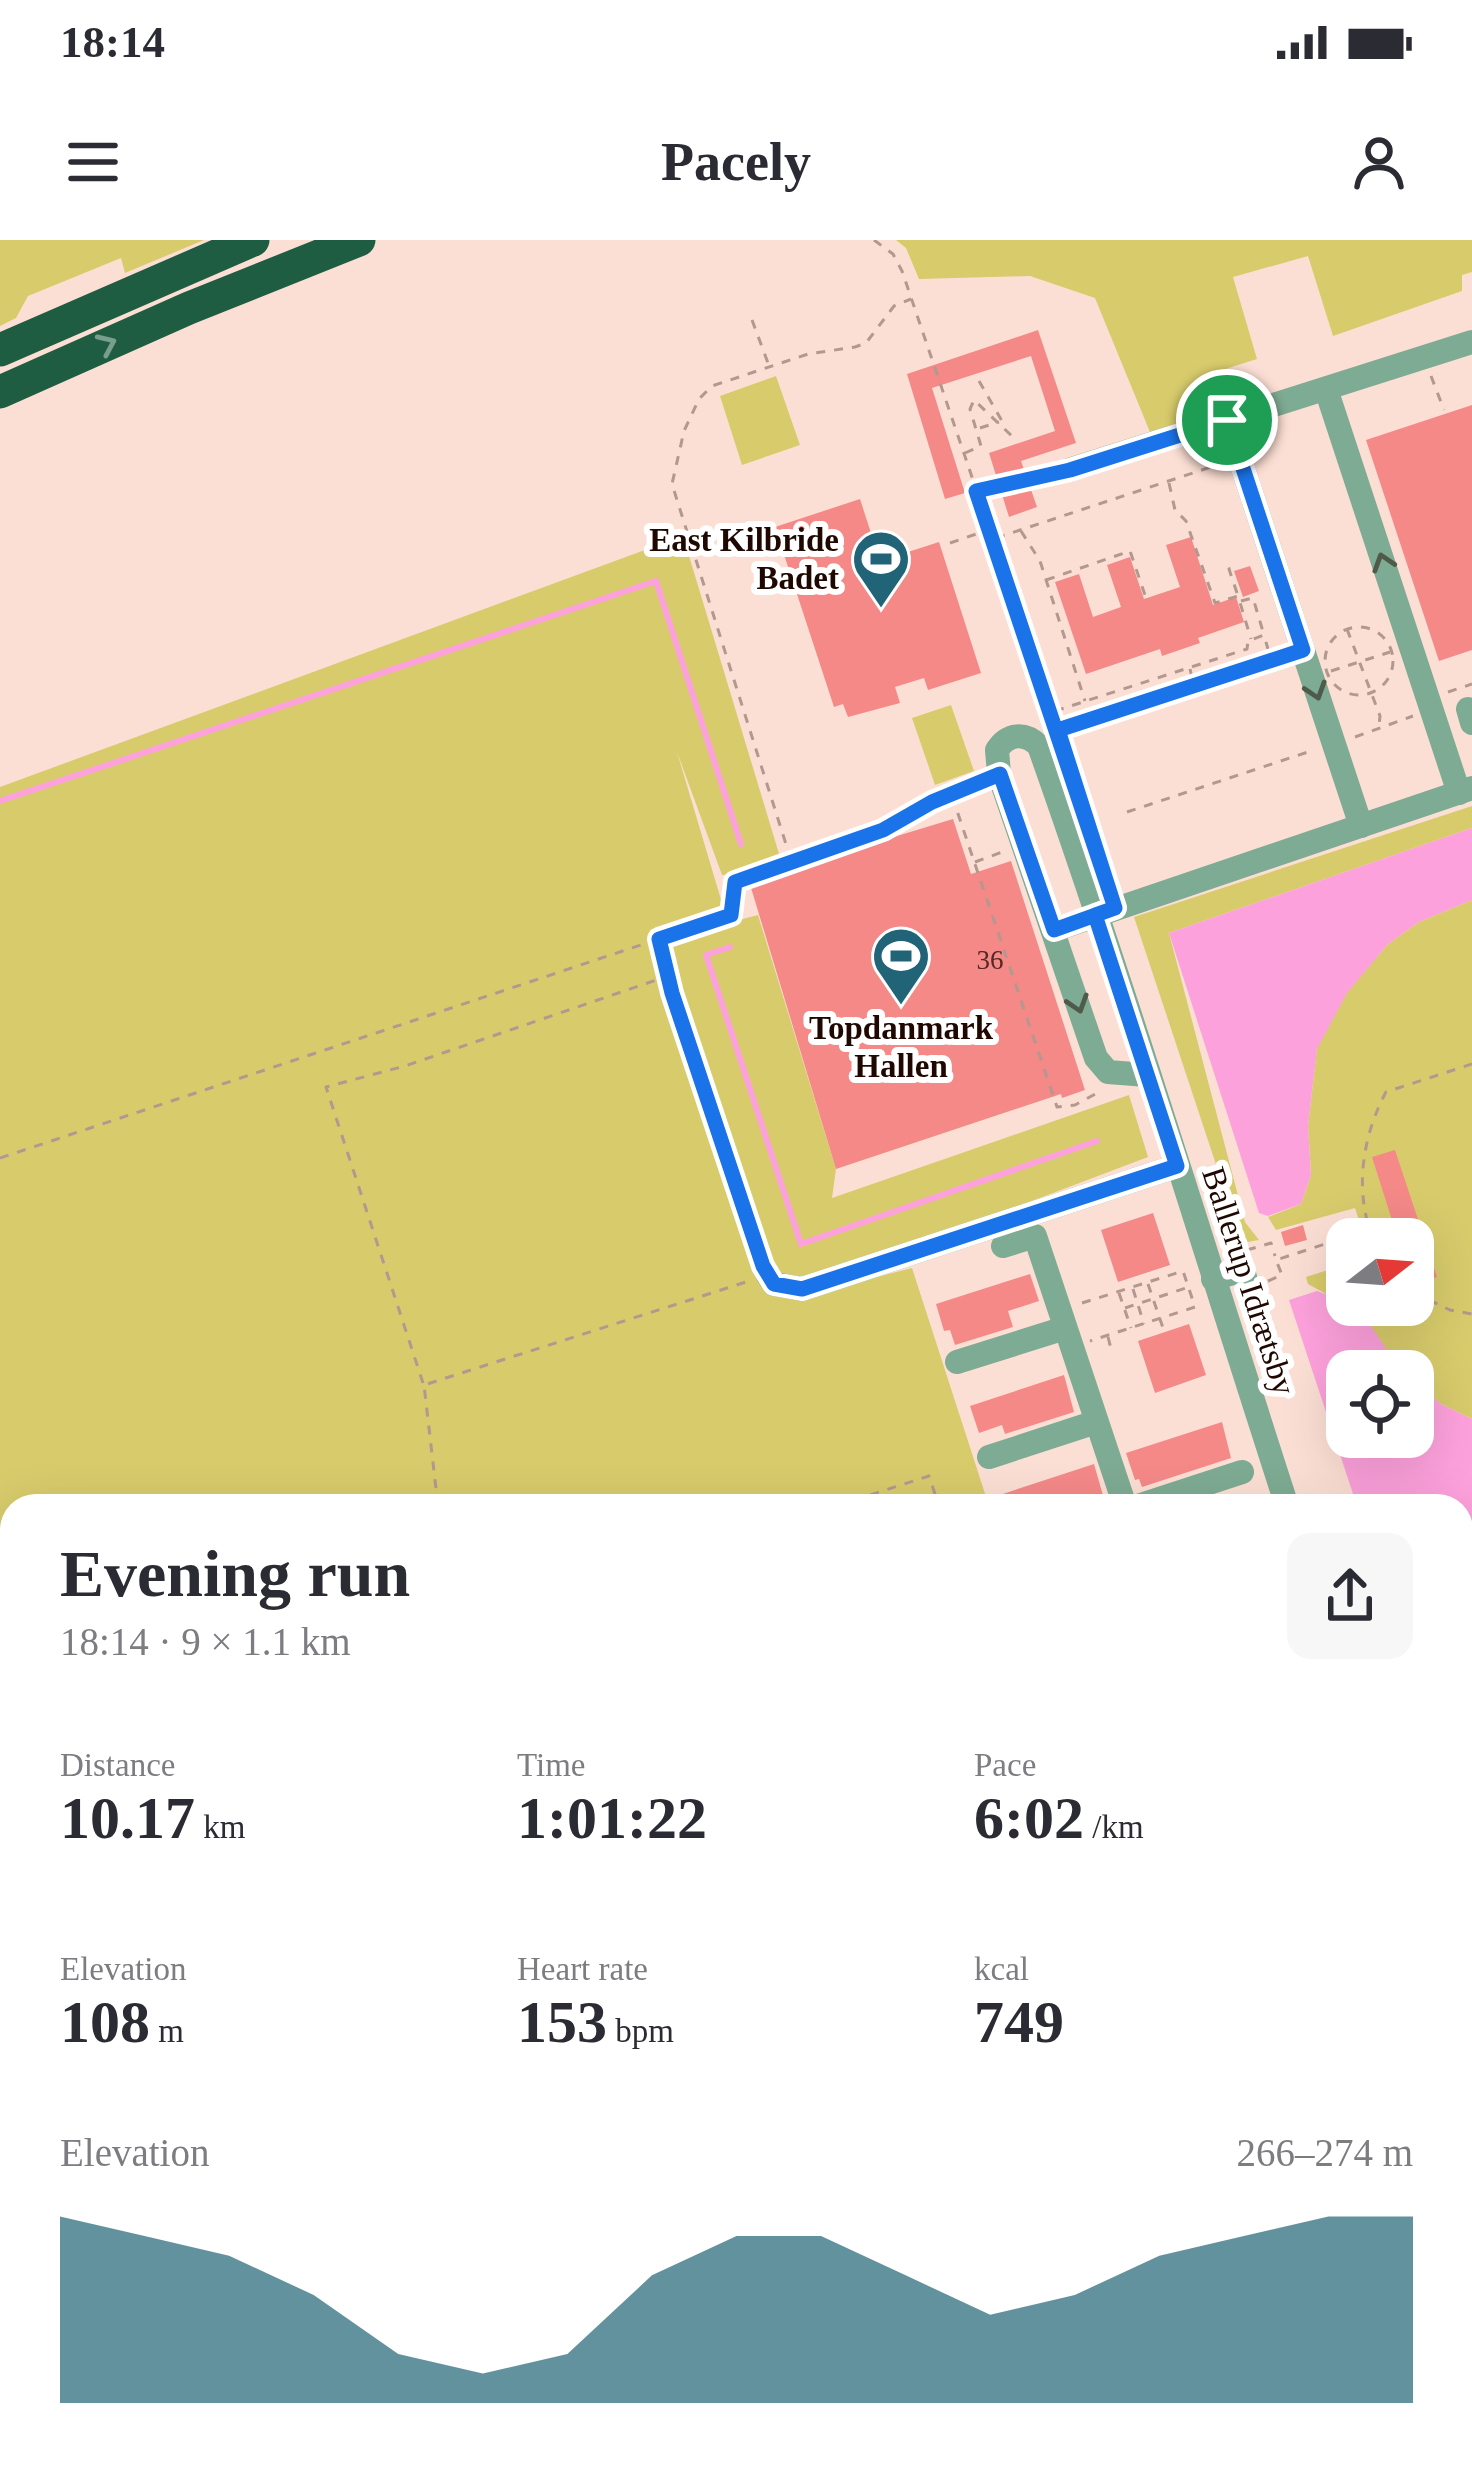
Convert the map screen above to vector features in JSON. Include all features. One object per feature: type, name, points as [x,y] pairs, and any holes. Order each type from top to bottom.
[{"type":"highway","points":[[0,350],[253,240]]},
{"type":"highway","points":[[0,392],[189,308],[359,240]]},
{"type":"street","points":[[1070,470],[1472,342]]},
{"type":"street","points":[[1054,930],[1466,790],[1325,389]]},
{"type":"street","points":[[1227,420],[1361,826]]},
{"type":"street","name":"Ballerup Idrætsby","points":[[1000,774],[997,750],[1002,742],[1024,736],[1039,746],[1283,1494]]},
{"type":"street","points":[[1000,774],[1096,1058],[1108,1072],[1148,1076]]},
{"type":"street","points":[[768,1275],[774,1284],[802,1289],[1177,1166]]},
{"type":"street","points":[[1004,1246],[1035,1236],[1120,1494]]},
{"type":"street","points":[[1214,1279],[1243,1270],[1258,1284]]},
{"type":"street","points":[[957,1362],[1066,1329]]},
{"type":"street","points":[[989,1457],[1096,1422]]},
{"type":"street","points":[[1175,1494],[1242,1472]]},
{"type":"path","points":[[874,240],[892,254],[911,299],[1065,752]]},
{"type":"path","points":[[792,862],[672,484],[685,431],[712,386],[770,366],[866,343],[894,306],[911,299]]},
{"type":"path","points":[[752,320],[770,366]]},
{"type":"path","points":[[1431,375],[1444,410]]},
{"type":"path","points":[[979,381],[1015,439]]},
{"type":"path","points":[[963,453],[982,446],[970,409],[974,400],[1003,423]]},
{"type":"path","points":[[976,430],[1003,423]]},
{"type":"path","points":[[992,539],[1239,458]]},
{"type":"path","points":[[976,491],[1070,470]]},
{"type":"path","points":[[1168,481],[1175,510],[1186,521],[1214,603],[1252,598],[1271,660]]},
{"type":"path","points":[[950,543],[989,530]]},
{"type":"path","points":[[1021,530],[1046,580],[1085,701]]},
{"type":"path","points":[[1046,580],[1130,551],[1145,595]]},
{"type":"path","points":[[1238,566],[1229,569],[1251,639]]},
{"type":"path","points":[[1347,629],[1380,728]]},
{"type":"path","points":[[1347,629],[1375,631],[1392,652],[1388,679],[1371,693],[1342,691],[1327,673],[1329,647],[1347,629]]},
{"type":"path","points":[[1052,712],[1246,649],[1251,639],[1264,634]]},
{"type":"path","points":[[1320,675],[1400,649]]},
{"type":"path","points":[[1058,730],[1303,650]]},
{"type":"path","points":[[1190,667],[1196,696]]},
{"type":"path","points":[[1243,669],[1247,680]]},
{"type":"path","points":[[1144,701],[1149,713]]},
{"type":"path","points":[[1126,812],[1413,716]]},
{"type":"path","points":[[1096,718],[1100,730]]},
{"type":"path","points":[[0,1158],[731,915],[735,882],[883,830],[1000,774]]},
{"type":"path","points":[[951,794],[1057,1107],[1096,1095],[1117,1074]]},
{"type":"path","points":[[974,862],[997,854]]},
{"type":"path","points":[[424,1385],[768,1275],[659,939]]},
{"type":"path","points":[[437,1494],[424,1385],[326,1087],[405,1066],[668,976]]},
{"type":"path","points":[[1366,1218],[1362,1170],[1386,1092],[1472,1064]]},
{"type":"path","points":[[1237,1253],[1271,1243],[1282,1275],[1258,1284]]},
{"type":"path","points":[[1276,1259],[1326,1243]]},
{"type":"path","points":[[1183,1270],[1195,1307],[1107,1336],[1066,1329],[1095,1299],[1183,1270]]},
{"type":"path","points":[[1148,1282],[1163,1328]]},
{"type":"path","points":[[1132,1287],[1144,1324]]},
{"type":"path","points":[[1125,1308],[1188,1287]]},
{"type":"path","points":[[1092,1290],[1095,1299]]},
{"type":"path","points":[[1119,1291],[1131,1328]]},
{"type":"path","points":[[1434,1302],[1472,1314]]},
{"type":"path","points":[[1107,1336],[1111,1349]]},
{"type":"path","points":[[873,1494],[929,1476],[935,1494]]},
{"type":"shaded area","points":[[0,240],[204,240],[125,273],[121,258],[28,296],[16,318],[0,326]]},
{"type":"shaded area","points":[[896,240],[1472,240],[1472,272],[1462,275],[1462,291],[1333,336],[1308,256],[1233,277],[1257,359],[1203,376],[1215,416],[1152,437],[1095,298],[1030,276],[919,279],[906,248]]},
{"type":"shaded area","points":[[776,376],[800,445],[742,465],[720,396]]},
{"type":"shaded area","points":[[683,536],[780,857],[750,872],[722,875],[677,752],[728,923],[758,915],[836,1169],[832,1198],[1129,1095],[1148,1157],[910,1247],[798,1297],[912,1268],[985,1494],[0,1494],[0,787]]},
{"type":"shaded area","points":[[951,705],[974,771],[935,785],[912,718]]},
{"type":"shaded area","points":[[1472,806],[1472,828],[1169,933],[1245,1222],[1259,1240],[1242,1243],[1134,917]]},
{"type":"shaded area","points":[[1472,828],[1472,900],[1419,922],[1388,944],[1347,993],[1317,1049],[1308,1126],[1311,1175],[1301,1204],[1268,1216],[1259,1213],[1169,933]]},
{"type":"shaded area","points":[[1472,900],[1472,1419],[1434,1398],[1434,1350],[1386,1350],[1370,1326],[1434,1326],[1434,1218],[1358,1218],[1355,1208],[1276,1230],[1268,1217],[1301,1204],[1311,1175],[1308,1126],[1317,1048],[1347,992],[1388,944],[1419,922]]},
{"type":"shaded area","points":[[1326,1271],[1326,1294],[1308,1284],[1306,1277]]},
{"type":"shaded area","points":[[1317,1291],[1326,1294],[1326,1326],[1371,1326],[1387,1350],[1326,1350],[1326,1412],[1289,1300]]},
{"type":"shaded area","points":[[1434,1398],[1472,1419],[1472,1494],[1353,1494],[1341,1458],[1434,1458]]},
{"type":"building","points":[[1038,330],[1076,443],[1021,461],[1037,507],[1009,517],[989,453],[1055,431],[1031,356],[932,388],[965,493],[945,499],[907,374]]},
{"type":"building","points":[[1472,405],[1472,650],[1439,661],[1366,440]]},
{"type":"building","name":"East Kilbride Badet","points":[[860,499],[880,561],[939,542],[981,673],[928,690],[924,678],[895,687],[900,703],[848,717],[843,704],[834,707],[775,527]]},
{"type":"building","points":[[1191,537],[1213,605],[1236,597],[1244,622],[1162,656],[1160,649],[1086,674],[1055,582],[1079,574],[1093,617],[1121,607],[1107,565],[1130,557],[1144,599],[1180,587],[1166,545]]},
{"type":"building","points":[[1250,566],[1259,591],[1243,597],[1234,571]]},
{"type":"building","name":"Topdanmark Hallen","points":[[953,819],[971,874],[1011,861],[1085,1090],[836,1169],[749,881]]},
{"type":"building","points":[[1395,1150],[1417,1218],[1391,1218],[1372,1157]]},
{"type":"building","points":[[1153,1213],[1170,1265],[1118,1282],[1101,1230]]},
{"type":"building","points":[[1303,1225],[1307,1240],[1285,1246],[1281,1232]]},
{"type":"building","points":[[1030,1274],[1039,1301],[1008,1311],[1013,1327],[955,1345],[950,1330],[944,1331],[936,1304]]},
{"type":"building","points":[[1189,1324],[1206,1375],[1155,1393],[1138,1341]]},
{"type":"building","points":[[1064,1375],[1074,1412],[1005,1434],[1002,1425],[979,1433],[970,1406]]},
{"type":"building","points":[[1222,1422],[1231,1458],[1142,1487],[1135,1480],[1126,1453]]},
{"type":"building","points":[[1094,1464],[1103,1494],[1002,1494]]},
{"type":"waterway","points":[[0,801],[656,581],[741,844]]},
{"type":"waterway","points":[[730,947],[706,955],[801,1244],[1097,1141]]},
{"type":"place","name":"East Kilbride Badet","points":[[881,610]]},
{"type":"place","name":"Topdanmark Hallen","points":[[901,1007]]},
{"type":"route","points":[[1227,420],[1070,470],[976,491],[1115,908],[1095,915],[1177,1166],[802,1289],[774,1284],[763,1266],[692,1054],[659,939],[731,915],[735,882],[883,830],[932,802],[1000,774],[1054,930],[1095,915],[1115,908],[1058,730],[1303,650],[1227,420]]}]
